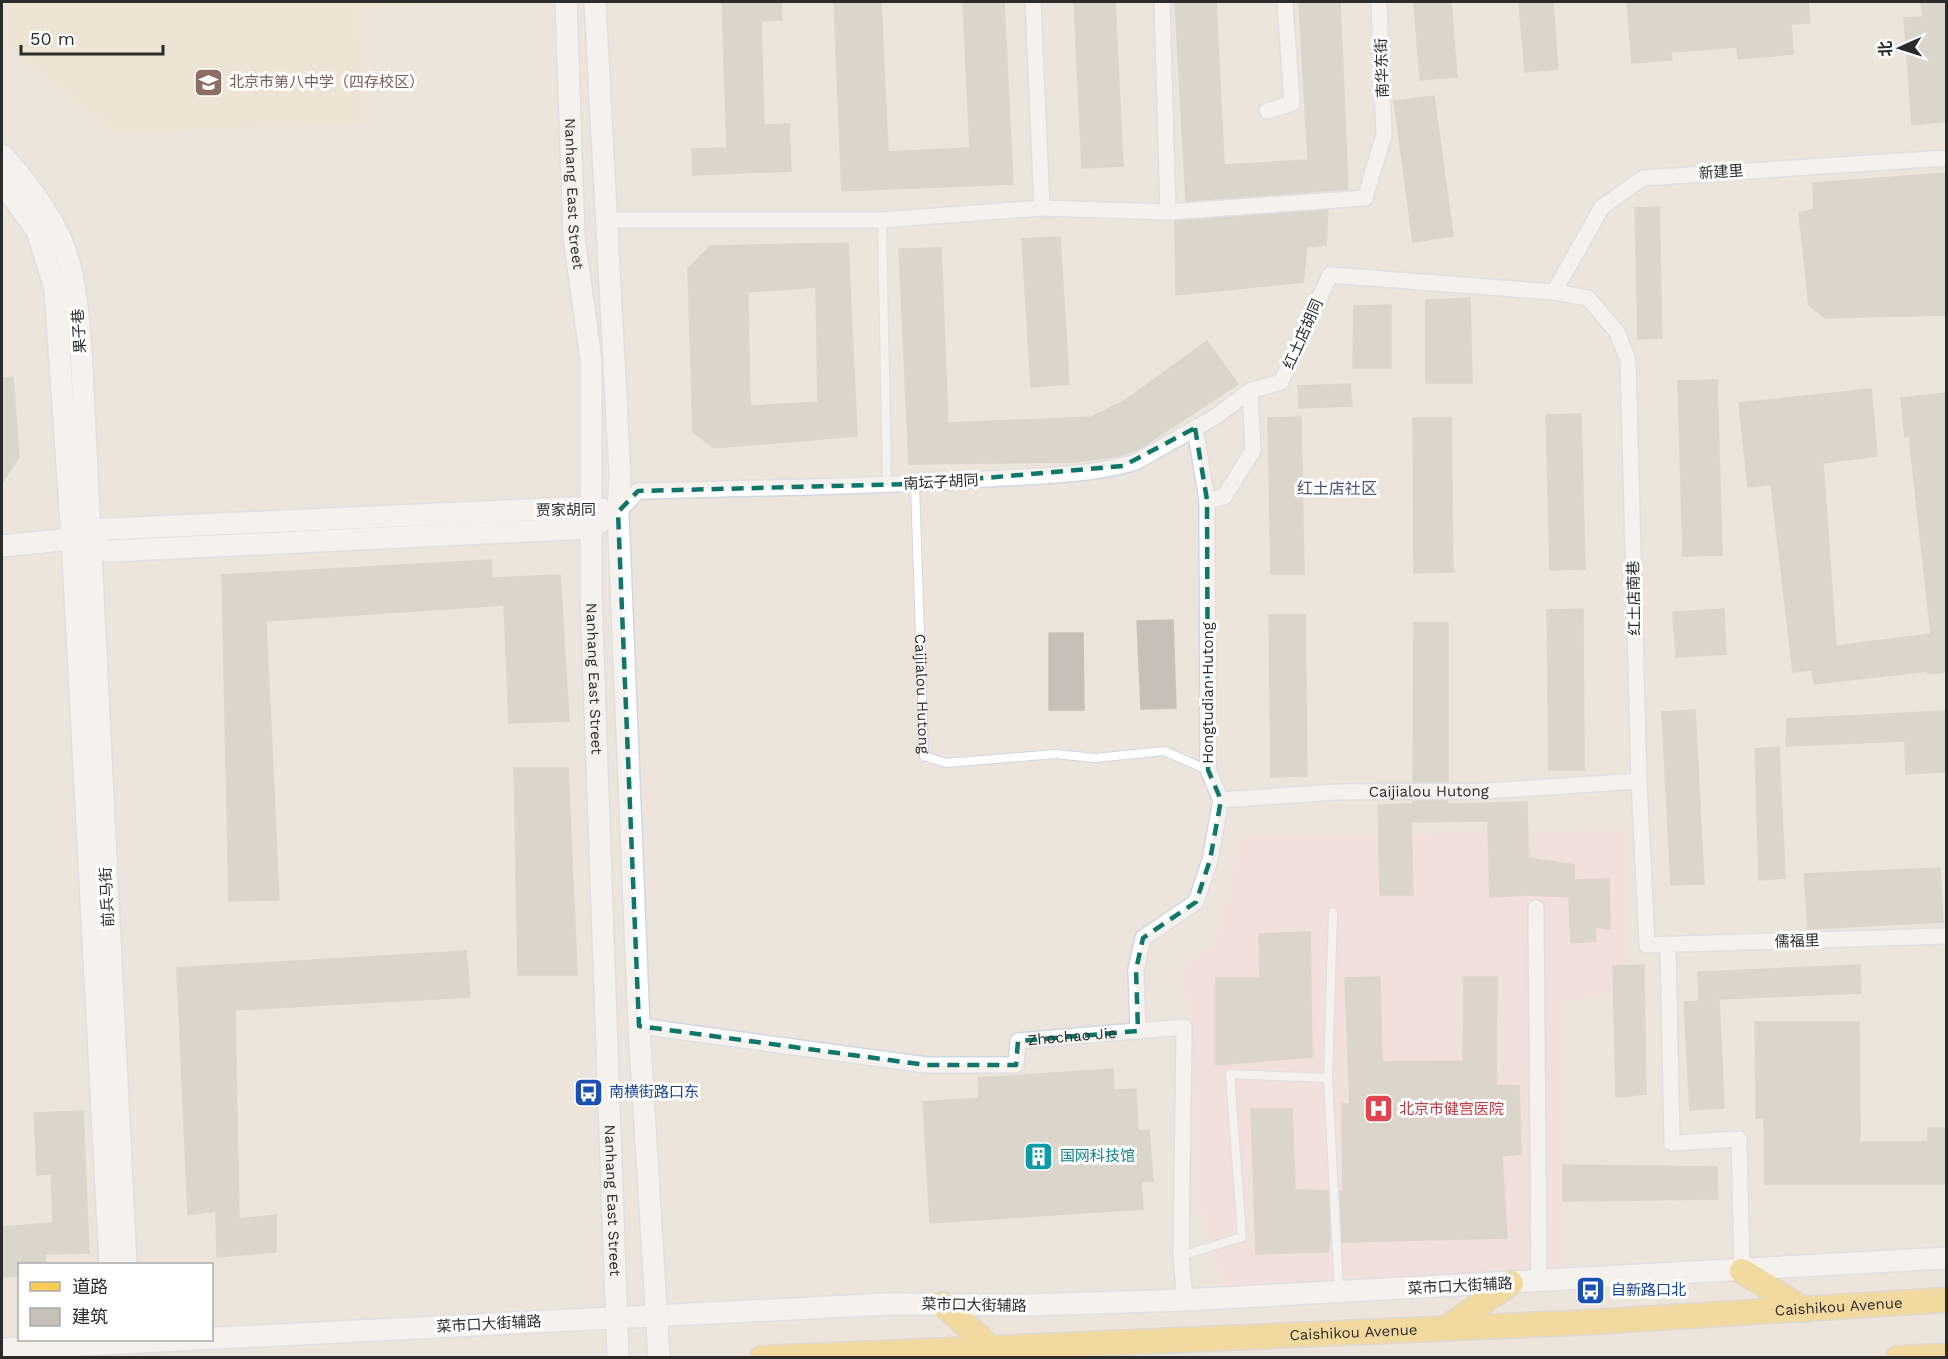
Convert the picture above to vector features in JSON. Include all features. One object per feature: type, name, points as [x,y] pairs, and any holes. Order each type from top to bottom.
[{"type":"main road","points":[[1742,1271],[1805,1310]]},
{"type":"main road","points":[[1446,1328],[1511,1284]]},
{"type":"main road","name":"Caishikou Avenue","points":[[762,1358],[1446,1328],[1805,1310],[1947,1300]]},
{"type":"main road","points":[[943,1305],[990,1347]]},
{"type":"main road","points":[[1898,1358],[1947,1356]]},
{"type":"street","name":"Nanhang East Street","points":[[566,2],[574,237],[591,360],[590,528],[618,1358]]},
{"type":"street","name":"Nanhang East Street","points":[[595,2],[620,475],[618,512],[639,1026],[659,1358]]},
{"type":"street","points":[[1033,2],[1042,208]]},
{"type":"street","points":[[606,220],[882,220],[1042,208],[1168,212],[1162,2]]},
{"type":"street","points":[[1267,111],[1292,103],[1285,2]]},
{"type":"street","name":"南华东街","points":[[1168,212],[1365,198],[1384,135],[1379,2]]},
{"type":"street","name":"果子巷","points":[[2,155],[42,204],[64,243],[75,285],[81,349],[83,539]]},
{"type":"street","name":"新建里","points":[[1554,292],[1602,207],[1643,177],[1947,158]]},
{"type":"street","name":"果子巷","points":[[2,182],[37,231],[55,289],[83,539]]},
{"type":"street","name":"红土店胡同","points":[[1250,391],[1281,382],[1330,275],[1554,292]]},
{"type":"street","name":"红土店南巷","points":[[1554,292],[1588,298],[1617,332],[1628,360],[1639,780],[1647,945]]},
{"type":"street","points":[[1195,428],[1207,500],[1224,497],[1253,450],[1250,391]]},
{"type":"street","name":"南坛子胡同","points":[[618,512],[638,491],[915,484],[1059,475],[1122,466],[1136,462],[1215,417],[1250,391]]},
{"type":"street","name":"Hongtudian Hutong","points":[[1207,500],[1208,770],[1221,800]]},
{"type":"street","name":"贾家胡同","points":[[2,546],[590,507],[618,512]]},
{"type":"street","name":"贾家胡同","points":[[83,539],[112,551],[590,528],[618,512]]},
{"type":"street","name":"前兵马街","points":[[83,539],[110,1263]]},
{"type":"street","name":"前兵马街","points":[[83,539],[126,1263]]},
{"type":"street","name":"Caijialou Hutong","points":[[1221,800],[1336,792],[1487,791],[1639,780]]},
{"type":"street","points":[[1138,1031],[1136,970],[1143,938],[1196,902],[1210,860],[1221,800]]},
{"type":"street","points":[[1536,908],[1539,1282]]},
{"type":"street","name":"儒福里","points":[[1647,945],[1947,936]]},
{"type":"street","points":[[1668,945],[1672,1143],[1739,1139],[1742,1271]]},
{"type":"street","name":"Zhochao Jie","points":[[639,1026],[926,1065],[1016,1065],[1018,1041],[1184,1027],[1181,1256],[1185,1300]]},
{"type":"street","name":"菜市口大街辅路","points":[[213,1337],[888,1304],[1028,1305],[1185,1300],[1511,1284],[1947,1258]]},
{"type":"street","name":"菜市口大街辅路","points":[[2,1349],[142,1341]]},
{"type":"lane","points":[[882,220],[887,484]]},
{"type":"lane","name":"Caijialou Hutong","points":[[915,484],[924,756],[946,763],[1056,754],[1095,758],[1164,751],[1208,770]]},
{"type":"lane","points":[[1333,912],[1329,1078],[1339,1292]]},
{"type":"lane","points":[[1181,1256],[1242,1237],[1230,1074],[1329,1078]]},
{"type":"highlighted area","points":[[1195,428],[1207,500],[1208,770],[1221,800],[1210,860],[1196,902],[1143,938],[1136,970],[1138,1031],[1018,1041],[1016,1065],[926,1065],[639,1026],[618,512],[638,491],[915,484],[1123,466]]},
{"type":"shaded area","name":"北京市第八中学（四存校区）","points":[[2,2],[474,2],[357,10],[364,123],[117,132],[2,41]]},
{"type":"shaded area","name":"北京市健宫医院","points":[[1626,831],[1626,991],[1559,1003],[1564,1272],[1223,1286],[1200,1204],[1192,1015],[1177,970],[1215,945],[1241,836]]},
{"type":"building","points":[[722,2],[781,2],[782,20],[761,21],[764,125],[789,124],[791,171],[693,175],[692,149],[727,148]]},
{"type":"building","points":[[834,2],[881,2],[888,152],[970,148],[963,2],[1004,2],[1013,184],[842,191]]},
{"type":"building","points":[[1074,2],[1115,2],[1123,166],[1082,168]]},
{"type":"building","points":[[1175,2],[1216,2],[1224,165],[1308,160],[1299,2],[1340,2],[1348,189],[1186,201]]},
{"type":"building","points":[[1414,2],[1451,2],[1457,77],[1420,80]]},
{"type":"building","points":[[1519,2],[1553,2],[1558,69],[1525,72]]},
{"type":"building","points":[[1627,2],[1808,2],[1810,23],[1791,24],[1793,54],[1738,59],[1737,47],[1671,52],[1672,60],[1632,63]]},
{"type":"building","points":[[1921,2],[1947,2],[1947,121],[1912,125],[1904,18],[1923,17]]},
{"type":"building","points":[[1434,96],[1453,236],[1413,242],[1394,101]]},
{"type":"building","points":[[1947,173],[1947,315],[1825,318],[1809,305],[1799,213],[1814,209],[1813,183]]},
{"type":"building","points":[[1659,207],[1662,338],[1638,339],[1635,208]]},
{"type":"building","points":[[1328,210],[1326,245],[1307,247],[1303,282],[1176,295],[1175,221]]},
{"type":"building","points":[[1060,237],[1069,384],[1031,387],[1022,239]]},
{"type":"building","points":[[848,243],[857,436],[714,448],[693,432],[688,269],[710,246]],"holes":[[[816,287],[818,402],[750,406],[748,292]]]},
{"type":"building","points":[[941,248],[948,423],[1092,417],[1124,401],[1207,341],[1238,384],[1139,449],[1119,456],[1076,462],[909,464],[899,249]]},
{"type":"building","points":[[1470,298],[1472,383],[1426,383],[1426,300]]},
{"type":"building","points":[[1391,305],[1391,368],[1353,368],[1354,306]]},
{"type":"building","points":[[13,377],[19,457],[2,483],[2,378]]},
{"type":"building","points":[[1717,380],[1722,555],[1683,556],[1678,381]]},
{"type":"building","points":[[1350,384],[1352,406],[1299,408],[1298,386]]},
{"type":"building","points":[[1871,389],[1877,456],[1823,463],[1836,646],[1931,634],[1909,435],[1905,437],[1901,398],[1947,393],[1947,672],[1928,674],[1928,671],[1814,684],[1812,670],[1793,672],[1771,484],[1748,487],[1739,403]]},
{"type":"building","points":[[1581,414],[1585,569],[1550,570],[1546,415]]},
{"type":"building","points":[[1301,417],[1304,574],[1271,574],[1268,418]]},
{"type":"building","points":[[1413,418],[1451,418],[1453,572],[1414,573]]},
{"type":"building","points":[[491,560],[492,578],[560,575],[569,721],[509,723],[504,605],[266,621],[279,900],[229,901],[222,575]]},
{"type":"building","points":[[1583,609],[1584,770],[1549,770],[1547,610]]},
{"type":"building","points":[[1724,609],[1726,654],[1676,657],[1673,612]]},
{"type":"building","points":[[1269,615],[1305,615],[1307,776],[1271,777]]},
{"type":"building","points":[[1173,620],[1176,708],[1141,709],[1137,621]]},
{"type":"building","points":[[1414,623],[1448,623],[1448,782],[1413,782]]},
{"type":"building","points":[[1049,633],[1083,633],[1084,710],[1049,710]]},
{"type":"building","points":[[1695,710],[1704,884],[1671,885],[1662,712]]},
{"type":"building","points":[[1947,711],[1947,772],[1906,774],[1905,741],[1786,746],[1787,719]]},
{"type":"building","points":[[1779,747],[1785,878],[1759,880],[1755,749]]},
{"type":"building","points":[[514,768],[568,768],[577,975],[518,975]]},
{"type":"building","points":[[1413,801],[1447,801],[1447,804],[1527,802],[1528,858],[1574,865],[1574,880],[1609,879],[1610,929],[1595,927],[1596,941],[1571,943],[1569,897],[1528,895],[1490,897],[1488,821],[1411,822],[1413,895],[1380,895],[1378,805],[1413,804]]},
{"type":"building","points":[[1940,868],[1943,922],[1808,929],[1804,874]]},
{"type":"building","points":[[1310,932],[1312,1057],[1216,1065],[1216,978],[1260,978],[1259,934]]},
{"type":"building","points":[[466,951],[470,997],[235,1010],[239,1219],[276,1215],[276,1252],[217,1257],[216,1211],[188,1215],[177,968]]},
{"type":"building","points":[[1644,965],[1646,1094],[1616,1097],[1613,966]]},
{"type":"building","points":[[1860,965],[1861,993],[1719,999],[1724,1108],[1690,1110],[1684,1002],[1699,1001],[1698,972]]},
{"type":"building","points":[[1380,977],[1382,1062],[1463,1061],[1464,977],[1497,977],[1496,1085],[1519,1086],[1521,1154],[1502,1156],[1507,1238],[1342,1242],[1340,1191],[1343,1191],[1342,1104],[1350,1104],[1345,978]]},
{"type":"building","points":[[1755,1022],[1859,1022],[1860,1142],[1928,1142],[1928,1128],[1947,1128],[1947,1184],[1765,1184],[1764,1118],[1756,1118]]},
{"type":"building","name":"国网科技馆","points":[[1113,1069],[1114,1090],[1136,1089],[1138,1131],[1149,1130],[1153,1181],[1141,1182],[1143,1209],[930,1223],[923,1102],[979,1098],[978,1078]]},
{"type":"building","points":[[1251,1109],[1292,1109],[1295,1190],[1328,1191],[1330,1242],[1328,1252],[1256,1254]]},
{"type":"building","points":[[83,1111],[89,1253],[45,1254],[45,1263],[18,1263],[18,1276],[2,1277],[2,1227],[53,1223],[51,1174],[37,1175],[34,1113]]},
{"type":"building","points":[[1563,1165],[1717,1167],[1718,1199],[1563,1201]]},
{"type":"place","name":"北京市第八中学（四存校区）","points":[[208,82]]},
{"type":"place","name":"南横街路口东","points":[[588,1092]]},
{"type":"place","name":"北京市健宫医院","points":[[1378,1109]]},
{"type":"place","name":"国网科技馆","points":[[1039,1156]]},
{"type":"place","name":"自新路口北","points":[[1590,1290]]},
{"type":"district","name":"红土店社区","points":[[1337,488]]}]
